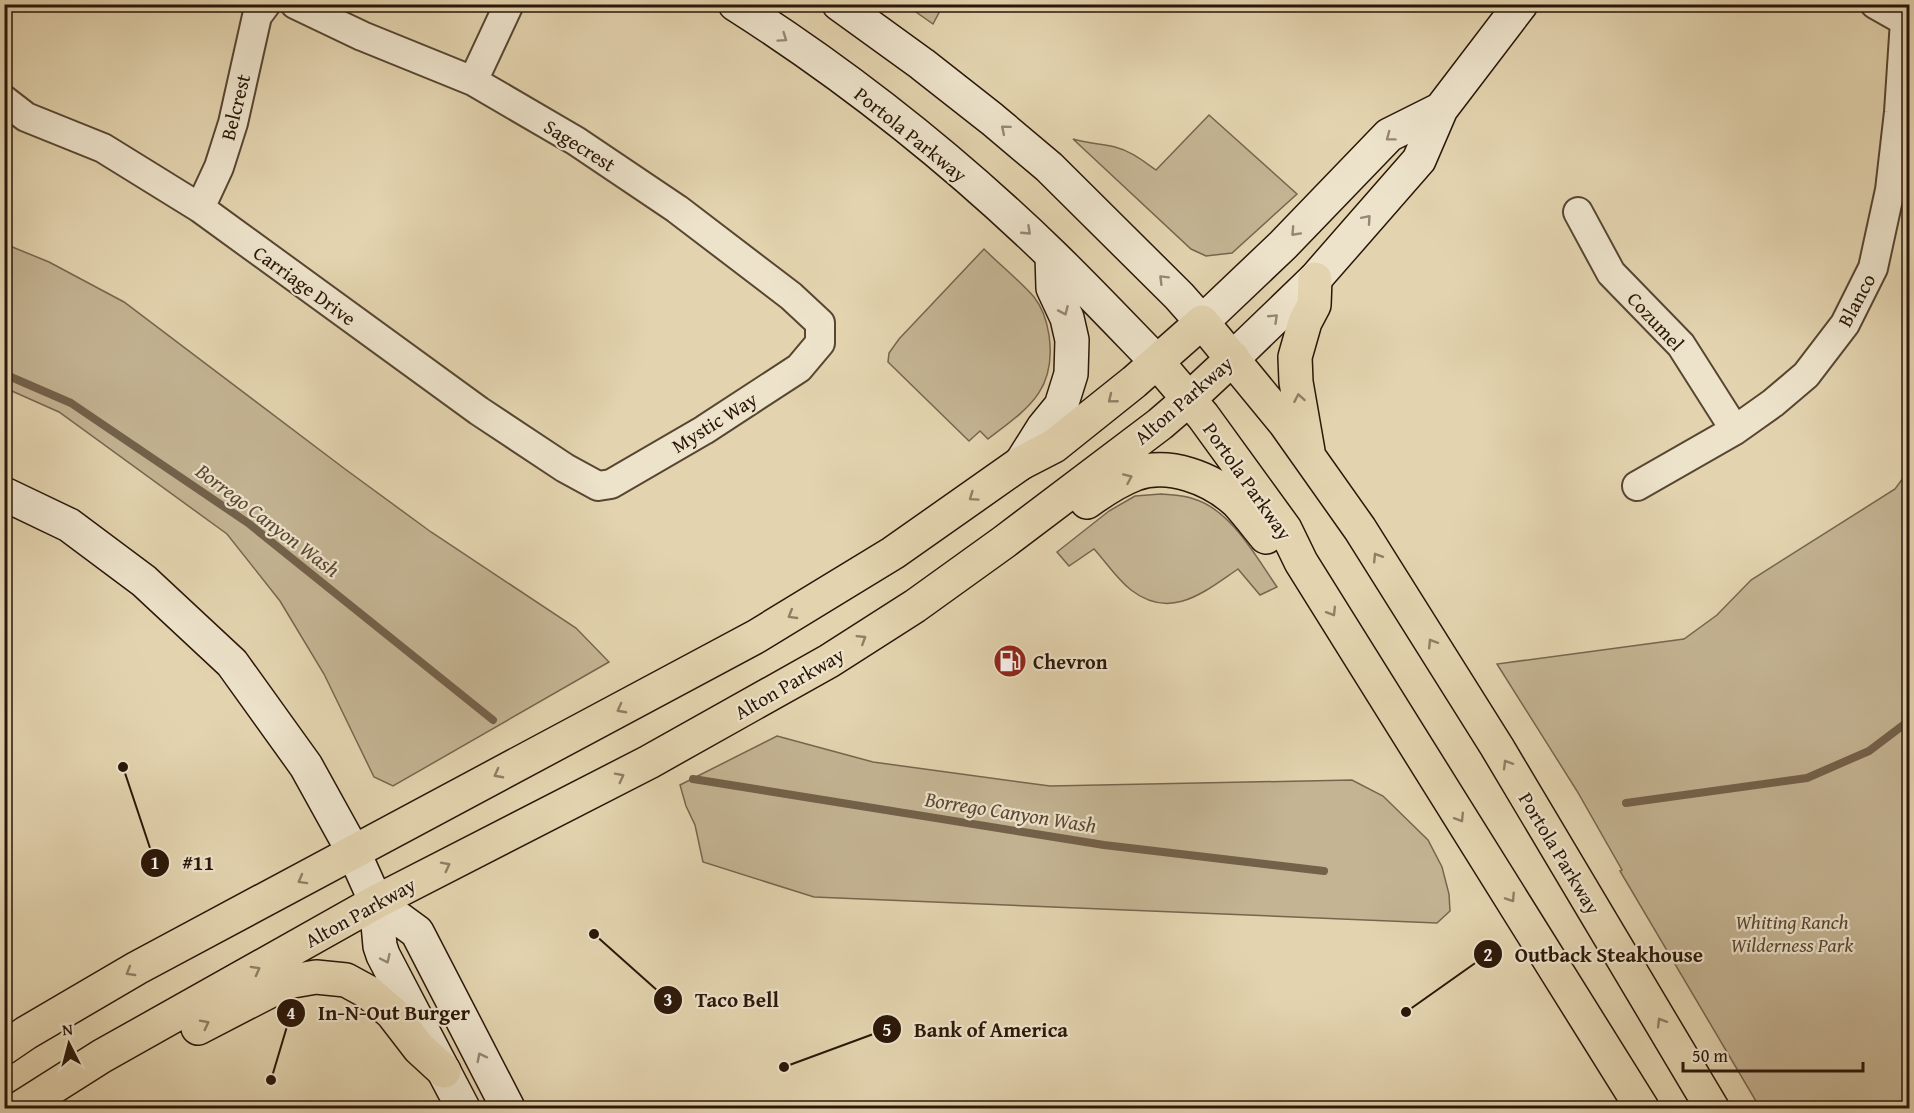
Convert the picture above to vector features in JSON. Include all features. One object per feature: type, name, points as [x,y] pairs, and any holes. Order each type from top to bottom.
[{"type":"main road","name":"Portola Parkway","points":[[735,4],[866,95],[1000,207],[1053,255],[1157,362],[1189,399],[1285,529],[1301,562],[1642,1108]]},
{"type":"main road","name":"Portola Parkway","points":[[839,4],[922,64],[1049,167],[1171,287],[1233,358],[1309,456],[1360,529],[1497,747],[1712,1108]]},
{"type":"main road","name":"Alton Parkway","points":[[20,1108],[102,1056],[376,902],[649,762],[829,661],[915,606],[1004,542],[1160,424],[1316,279],[1419,160],[1441,109],[1521,4]]},
{"type":"main road","name":"Alton Parkway","points":[[4,1048],[137,968],[758,636],[893,553],[1021,463],[1054,446],[1202,322],[1283,245],[1389,135],[1441,109]]},
{"type":"main road","points":[[1021,463],[1043,428],[1061,406],[1071,374],[1072,340],[1067,318],[1053,288],[1053,255]]},
{"type":"main road","points":[[1309,456],[1296,382],[1295,357],[1305,322],[1314,305],[1316,279]]},
{"type":"main road","points":[[1004,542],[1036,539],[1109,487],[1136,474],[1154,471],[1178,472],[1206,480],[1221,489],[1237,502],[1272,545],[1301,562]]},
{"type":"main road","points":[[4,494],[69,525],[144,581],[232,663],[306,766],[353,851],[376,902],[383,955],[463,1108]]},
{"type":"main road","points":[[376,902],[417,932],[508,1108]]},
{"type":"main road","points":[[132,1040],[162,1047],[287,982],[316,977],[346,980],[368,992],[392,1013],[418,1048],[444,1071]]},
{"type":"street","name":"Belcrest","points":[[200,208],[219,167],[233,123],[257,16],[266,4]]},
{"type":"street","name":"Sagecrest","points":[[295,4],[362,36],[473,81],[576,141],[677,209],[791,296],[820,323],[820,343]]},
{"type":"street","points":[[473,81],[509,4]]},
{"type":"street","points":[[1875,4],[1907,18]]},
{"type":"street","name":"Blanco","points":[[1636,486],[1735,430],[1773,404],[1806,375],[1845,324],[1874,268],[1890,190],[1907,18]]},
{"type":"street","name":"Carriage Drive","points":[[4,100],[26,117],[103,148],[200,208],[479,411],[565,468],[598,486]]},
{"type":"street","name":"Cozumel","points":[[1578,212],[1611,273],[1681,345],[1735,430]]},
{"type":"street","name":"Mystic Way","points":[[598,486],[611,484],[704,429],[799,368],[820,343]]},
{"type":"green space","points":[[906,5],[941,5],[942,7],[933,24]]},
{"type":"green space","points":[[1209,115],[1297,194],[1232,253],[1206,256],[1191,249],[1073,139],[1121,149],[1156,170]]},
{"type":"green space","points":[[5,244],[49,262],[124,302],[431,532],[576,628],[609,662],[393,786],[374,777],[324,674],[280,601],[227,534],[59,412],[5,388]]},
{"type":"green space","points":[[984,249],[1037,301],[1047,325],[1050,354],[1043,385],[1027,408],[988,439],[980,431],[969,441],[888,362],[889,353],[899,339]]},
{"type":"green space","name":"Whiting Ranch Wilderness Park","points":[[1909,470],[1909,1108],[1760,1108],[1620,871],[1622,870],[1577,791],[1497,664],[1684,639],[1717,615],[1751,580],[1895,489]]},
{"type":"green space","points":[[1161,494],[1190,498],[1220,513],[1242,536],[1277,587],[1260,595],[1238,569],[1187,600],[1160,603],[1146,599],[1131,590],[1094,549],[1069,566],[1057,552],[1109,511],[1135,496]]},
{"type":"green space","points":[[777,736],[873,762],[1050,786],[1352,780],[1383,796],[1428,840],[1442,867],[1449,894],[1450,911],[1437,923],[814,897],[703,862],[695,825],[680,785]]},
{"type":"waterway","name":"Borrego Canyon Wash","points":[[4,374],[71,403],[248,523],[493,720]]},
{"type":"waterway","name":"Borrego Canyon Wash","points":[[1626,803],[1807,778],[1869,751],[1910,720]]},
{"type":"waterway","name":"Borrego Canyon Wash","points":[[693,779],[1104,845],[1324,871]]},
{"type":"place","name":"Chevron","points":[[1010,661]]},
{"type":"place","name":"#11","points":[[123,767]]},
{"type":"place","name":"Taco Bell","points":[[594,934]]},
{"type":"place","name":"Outback Steakhouse","points":[[1406,1012]]},
{"type":"place","name":"Bank of America","points":[[784,1067]]},
{"type":"place","name":"In-N-Out Burger","points":[[271,1080]]}]
